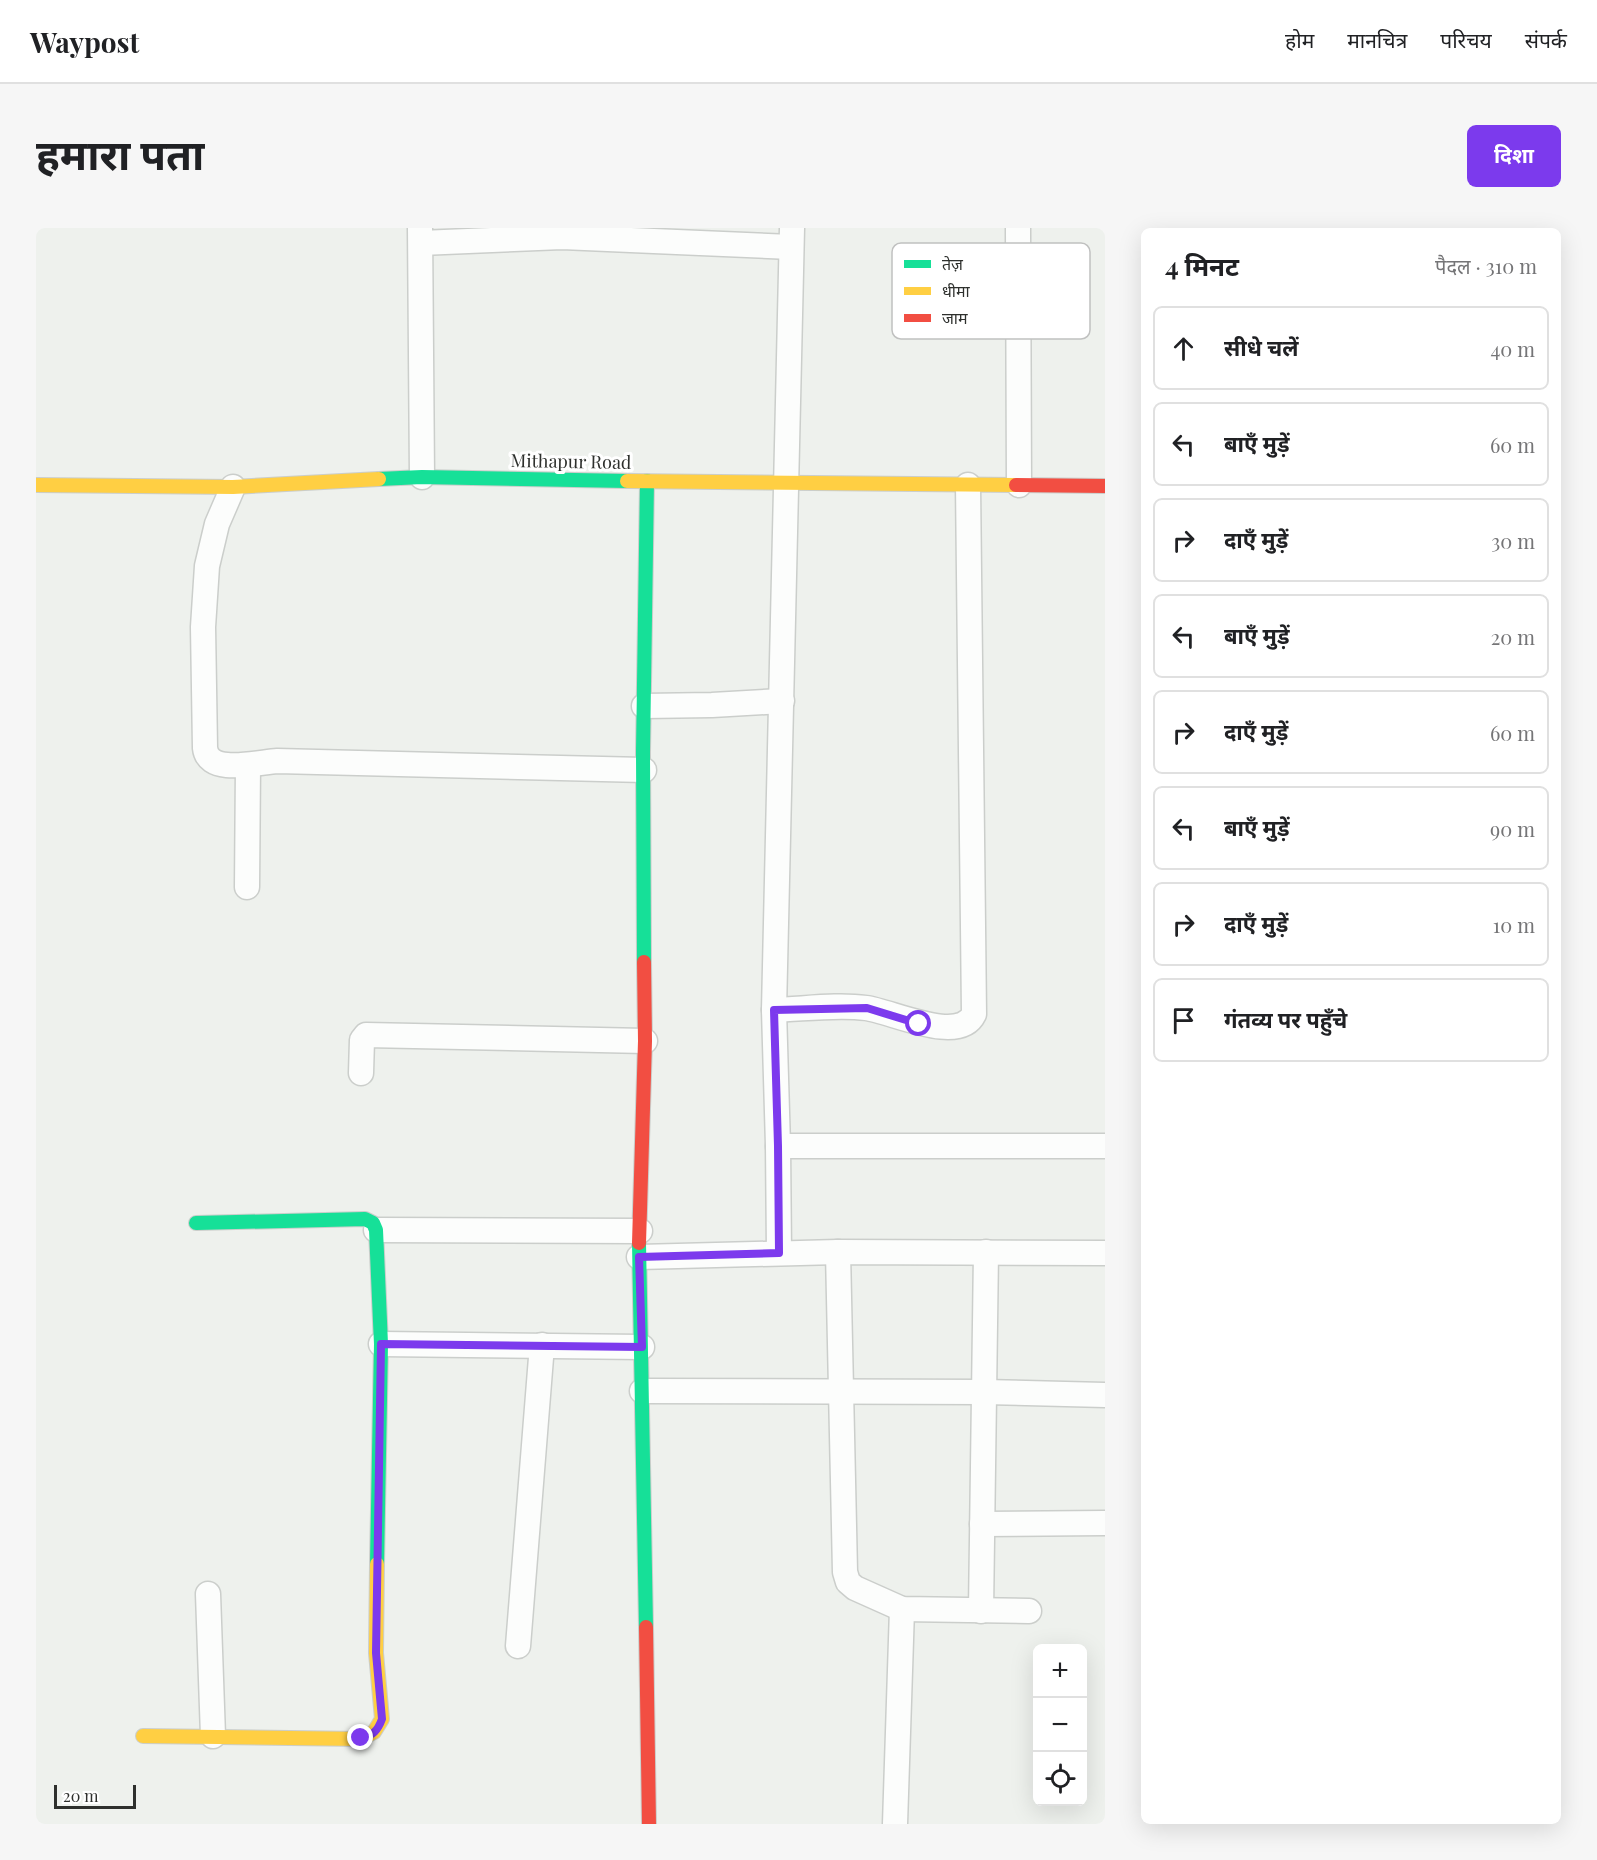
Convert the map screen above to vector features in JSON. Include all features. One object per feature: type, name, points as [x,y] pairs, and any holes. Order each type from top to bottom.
[{"type":"street","points":[[1018,228],[1018,243]]},
{"type":"street","points":[[422,477],[421,235],[562,232],[791,238],[774,1010],[779,1253]]},
{"type":"street","points":[[1018,339],[1019,485]]},
{"type":"street","name":"Mithapur Road","points":[[36,485],[233,487],[422,477],[787,484],[1105,486]]},
{"type":"street","points":[[646,481],[645,1041],[639,1257],[649,1824]]},
{"type":"street","points":[[774,1010],[867,1008],[919,1024],[952,1027],[968,1023],[974,1014],[968,485]]},
{"type":"street","points":[[233,487],[217,524],[207,566],[203,627],[205,748],[207,756],[214,761],[236,766],[277,761],[644,770]]},
{"type":"street","points":[[644,706],[782,701]]},
{"type":"street","points":[[247,887],[248,765]]},
{"type":"street","points":[[360,1073],[362,1040],[366,1035],[645,1041]]},
{"type":"street","points":[[778,1146],[1105,1146]]},
{"type":"street","points":[[143,1736],[361,1738],[369,1737],[378,1730],[382,1719],[376,1653],[381,1344],[376,1230],[373,1223],[365,1219],[196,1223]]},
{"type":"street","points":[[376,1230],[640,1231]]},
{"type":"street","points":[[639,1257],[838,1252],[1105,1253]]},
{"type":"street","points":[[838,1252],[846,1577],[848,1582],[855,1588],[902,1609],[1029,1611]]},
{"type":"street","points":[[981,1611],[986,1252]]},
{"type":"street","points":[[381,1344],[642,1347]]},
{"type":"street","points":[[518,1646],[542,1345]]},
{"type":"street","points":[[642,1391],[984,1392],[1105,1395]]},
{"type":"street","points":[[982,1524],[1105,1523]]},
{"type":"street","points":[[208,1594],[213,1736]]},
{"type":"street","points":[[895,1824],[902,1609]]},
{"type":"traffic: fast","points":[[379,479],[422,477],[627,481]]},
{"type":"traffic: fast","points":[[644,962],[643,752],[647,481]]},
{"type":"traffic: fast","points":[[196,1223],[365,1219],[373,1223],[376,1230],[381,1344],[377,1564]]},
{"type":"traffic: fast","points":[[639,1243],[646,1627]]},
{"type":"traffic: slow","points":[[36,485],[233,487],[379,479]]},
{"type":"traffic: slow","points":[[627,481],[1016,485]]},
{"type":"traffic: slow","points":[[143,1736],[361,1739],[374,1732],[382,1719],[376,1653],[377,1564]]},
{"type":"traffic: jam","points":[[1016,485],[1105,486]]},
{"type":"traffic: jam","points":[[639,1243],[645,1041],[644,962]]},
{"type":"traffic: jam","points":[[646,1627],[649,1824]]},
{"type":"route","points":[[361,1738],[369,1737],[378,1730],[382,1719],[376,1653],[381,1344],[642,1347],[639,1257],[779,1253],[774,1010],[867,1008],[919,1024]]}]
